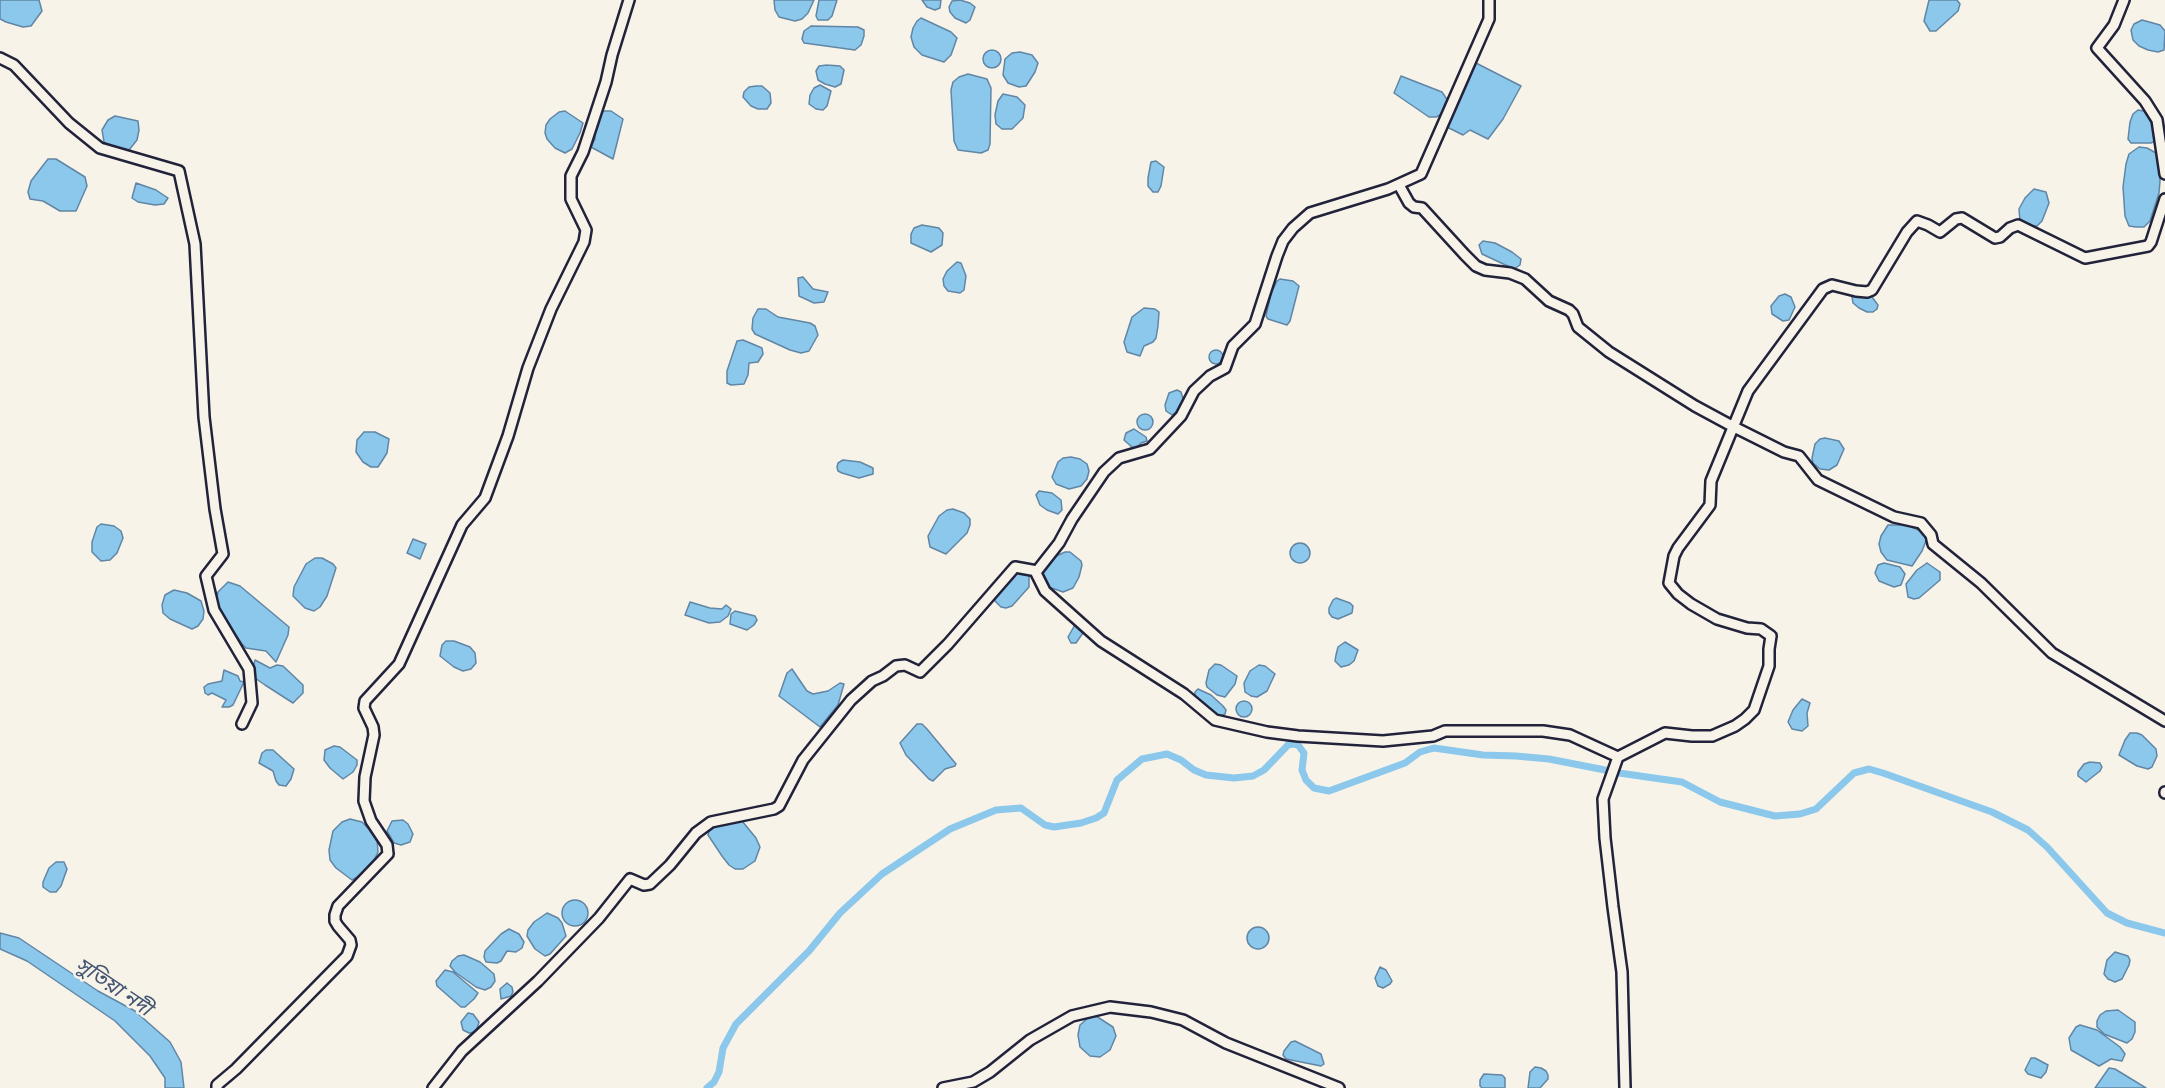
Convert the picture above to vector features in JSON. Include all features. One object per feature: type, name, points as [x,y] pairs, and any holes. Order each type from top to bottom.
[{"type":"street","points":[[216,1088],[348,956],[350,940],[335,921],[338,906],[388,854],[387,845],[371,821],[364,801],[365,777],[374,735],[373,727],[364,708],[365,701],[399,664],[462,525],[485,498],[508,436],[528,368],[551,309],[584,242],[586,230],[571,199],[571,176],[583,152],[629,0]]},
{"type":"street","points":[[1035,571],[1059,543],[1072,519],[1104,472],[1119,458],[1150,449],[1167,434],[1181,416],[1194,391],[1210,376],[1226,368],[1233,346],[1255,324],[1277,256],[1283,241],[1293,228],[1310,213],[1399,185],[1418,177],[1424,170],[1489,19],[1489,0]]},
{"type":"street","points":[[2124,0],[2114,25],[2097,48],[2145,101],[2157,120],[2165,174]]},
{"type":"street","points":[[0,58],[14,65],[69,123],[100,148],[179,171],[195,244],[204,417],[223,554],[206,576],[214,610],[249,669],[252,703],[242,724]]},
{"type":"street","points":[[1399,185],[1409,203],[1414,207],[1422,208],[1476,266],[1492,272],[1510,273],[1525,279],[1549,301],[1573,314],[1578,327],[1609,352],[1732,426],[1784,452],[1799,456],[1818,480],[1827,486],[1839,489],[1894,518],[1921,523],[1931,535],[1933,544],[1981,584],[2052,653],[2165,721]]},
{"type":"street","points":[[1625,1088],[1622,972],[1603,799],[1618,757],[1665,733],[1712,736],[1735,726],[1754,710],[1769,666],[1772,636],[1761,629],[1747,628],[1717,619],[1691,604],[1669,583],[1674,556],[1678,548],[1710,505],[1711,481],[1748,391],[1823,288],[1832,285],[1856,291],[1872,290],[1907,232],[1917,222],[1940,232],[1956,219],[1962,218],[1995,238],[2018,225],[2085,258],[2148,246],[2165,199]]},
{"type":"street","points":[[433,1088],[462,1051],[546,973],[599,918],[630,879],[644,885],[650,884],[670,865],[696,833],[711,822],[779,806],[803,760],[850,700],[872,681],[896,666],[905,664],[920,672],[948,644],[1015,567],[1035,571]]},
{"type":"street","points":[[1035,571],[1045,591],[1101,641],[1184,694],[1215,720],[1267,732],[1298,736],[1383,741],[1433,736],[1445,730],[1543,731],[1570,735],[1618,757]]},
{"type":"street","points":[[943,1088],[973,1082],[990,1072],[1030,1040],[1072,1016],[1110,1006],[1151,1012],[1183,1020],[1226,1043],[1339,1088]]},
{"type":"water","points":[[0,0],[39,0],[42,11],[31,26],[23,27],[0,19]]},
{"type":"water","points":[[774,0],[814,0],[808,13],[802,19],[795,21],[779,17],[775,10]]},
{"type":"water","points":[[819,0],[837,0],[832,16],[828,20],[818,20],[816,16]]},
{"type":"water","points":[[922,0],[941,0],[940,8],[935,10],[927,7]]},
{"type":"water","points":[[960,0],[975,7],[970,20],[966,23],[955,18],[950,12],[949,7],[952,1]]},
{"type":"water","points":[[1929,0],[1957,0],[1960,4],[1958,11],[1936,31],[1930,31],[1924,21]]},
{"type":"water","points":[[921,18],[951,32],[957,38],[951,55],[944,62],[922,55],[914,47],[911,37],[913,28]]},
{"type":"water","points":[[2142,20],[2160,25],[2165,31],[2164,50],[2158,52],[2148,50],[2133,40],[2131,30],[2134,24]]},
{"type":"water","points":[[811,26],[858,27],[864,30],[864,36],[861,45],[855,50],[804,43],[802,39],[804,31]]},
{"type":"water","points":[[992,50],[998,53],[1001,59],[998,65],[992,68],[986,65],[983,59],[986,53]]},
{"type":"water","points":[[1012,53],[1032,55],[1038,63],[1026,86],[1019,87],[1008,83],[1003,75],[1005,59]]},
{"type":"water","points":[[1474,62],[1521,86],[1503,119],[1488,139],[1470,130],[1463,135],[1445,124]]},
{"type":"water","points":[[819,66],[840,66],[844,70],[841,84],[835,87],[818,80],[816,71]]},
{"type":"water","points":[[968,74],[987,79],[991,88],[990,144],[988,150],[981,153],[958,150],[954,141],[951,90],[953,82]]},
{"type":"water","points":[[1401,76],[1442,92],[1448,101],[1446,112],[1436,117],[1429,117],[1394,93]]},
{"type":"water","points":[[820,85],[831,91],[827,106],[823,110],[816,109],[809,104],[814,88]]},
{"type":"water","points":[[762,86],[770,93],[771,103],[767,109],[751,106],[743,97],[749,87]]},
{"type":"water","points":[[1003,94],[1017,97],[1025,105],[1023,118],[1012,129],[1002,129],[996,124],[998,101]]},
{"type":"water","points":[[2138,110],[2144,111],[2154,127],[2155,141],[2151,143],[2131,143],[2128,139],[2130,122],[2133,114]]},
{"type":"water","points":[[565,111],[583,123],[572,149],[565,153],[555,148],[545,133],[550,119],[559,112]]},
{"type":"water","points":[[604,111],[611,111],[623,119],[613,159],[591,147],[595,139],[599,115]]},
{"type":"water","points":[[115,116],[138,121],[137,140],[129,150],[111,147],[104,142],[102,130],[108,120]]},
{"type":"water","points":[[2139,147],[2156,153],[2159,161],[2159,193],[2150,221],[2144,227],[2129,226],[2125,216],[2123,187],[2129,154]]},
{"type":"water","points":[[48,159],[56,159],[85,177],[87,186],[76,211],[60,211],[43,201],[30,199],[28,192],[31,181]]},
{"type":"water","points":[[1156,161],[1164,167],[1161,186],[1158,192],[1153,192],[1148,186],[1148,178],[1151,162]]},
{"type":"water","points":[[136,183],[156,190],[168,198],[164,204],[138,202],[132,198]]},
{"type":"water","points":[[2034,189],[2046,192],[2049,203],[2042,221],[2037,226],[2031,226],[2020,221],[2019,209]]},
{"type":"water","points":[[922,225],[939,228],[943,233],[942,245],[931,252],[911,243],[914,228]]},
{"type":"water","points":[[1483,241],[1495,243],[1512,252],[1521,259],[1520,265],[1514,269],[1482,254],[1479,245]]},
{"type":"water","points":[[957,262],[961,263],[966,276],[964,290],[960,293],[948,291],[943,279],[947,271]]},
{"type":"water","points":[[803,277],[813,289],[828,292],[824,302],[814,303],[799,296],[798,278]]},
{"type":"water","points":[[1280,279],[1293,281],[1299,286],[1287,325],[1268,319],[1266,316],[1271,293]]},
{"type":"water","points":[[1785,294],[1791,297],[1795,307],[1789,320],[1783,321],[1772,314],[1771,306],[1779,296]]},
{"type":"water","points":[[1854,294],[1872,297],[1878,305],[1877,309],[1867,312],[1859,308],[1853,303]]},
{"type":"water","points":[[1144,308],[1155,309],[1159,312],[1158,326],[1156,338],[1144,346],[1140,356],[1127,352],[1124,342],[1132,317]]},
{"type":"water","points":[[758,309],[766,309],[778,317],[815,326],[818,335],[809,351],[801,353],[790,350],[755,334],[752,329],[753,318]]},
{"type":"water","points":[[743,340],[762,348],[763,354],[758,362],[749,363],[748,375],[744,384],[731,385],[727,383],[727,371],[737,341]]},
{"type":"water","points":[[1213,350],[1219,350],[1223,357],[1219,364],[1213,364],[1209,360],[1209,354]]},
{"type":"water","points":[[1177,390],[1181,392],[1184,402],[1181,409],[1172,415],[1166,411],[1165,405],[1169,393]]},
{"type":"water","points":[[1142,414],[1148,414],[1153,422],[1151,428],[1142,430],[1137,425],[1137,419]]},
{"type":"water","points":[[1134,429],[1146,437],[1147,441],[1141,443],[1137,448],[1133,448],[1124,440],[1126,433]]},
{"type":"water","points":[[364,432],[375,432],[389,439],[387,453],[378,467],[371,467],[363,462],[356,452],[357,440]]},
{"type":"water","points":[[1825,438],[1839,441],[1844,449],[1837,465],[1829,470],[1820,469],[1813,463],[1812,458],[1815,444]]},
{"type":"water","points":[[1071,457],[1087,464],[1089,471],[1087,479],[1081,486],[1069,489],[1056,484],[1052,477],[1058,462],[1063,458]]},
{"type":"water","points":[[843,460],[860,462],[873,468],[873,474],[859,478],[842,473],[837,467],[838,463]]},
{"type":"water","points":[[1039,491],[1052,493],[1061,500],[1062,510],[1058,514],[1040,505],[1036,495]]},
{"type":"water","points":[[953,509],[964,513],[970,519],[970,525],[967,533],[946,554],[930,547],[928,536],[939,516]]},
{"type":"water","points":[[101,524],[114,526],[121,531],[123,538],[117,553],[110,560],[101,561],[92,552],[92,542],[97,527]]},
{"type":"water","points":[[1888,525],[1907,525],[1925,533],[1926,541],[1912,566],[1887,560],[1881,552],[1879,544],[1881,536]]},
{"type":"water","points":[[413,539],[426,544],[420,559],[407,553]]},
{"type":"water","points":[[1296,543],[1304,543],[1310,549],[1310,557],[1304,563],[1296,563],[1290,557],[1290,549]]},
{"type":"water","points":[[1070,552],[1081,561],[1082,565],[1073,588],[1063,592],[1046,586],[1041,577],[1044,568],[1054,557]]},
{"type":"water","points":[[315,558],[322,558],[336,568],[327,596],[320,607],[314,611],[305,608],[293,596],[294,587],[306,564]]},
{"type":"water","points":[[1884,563],[1900,567],[1905,574],[1901,585],[1894,587],[1879,581],[1875,573],[1878,565]]},
{"type":"water","points":[[1927,563],[1940,572],[1940,580],[1919,598],[1908,597],[1906,584],[1917,570]]},
{"type":"water","points":[[1017,571],[1026,572],[1029,575],[1029,587],[1012,606],[1001,607],[995,601],[995,595]]},
{"type":"water","points":[[228,582],[240,586],[289,627],[288,635],[276,662],[266,651],[246,648],[219,611],[216,600],[218,592]]},
{"type":"water","points":[[174,590],[187,593],[201,601],[204,611],[203,619],[198,626],[192,629],[170,619],[163,613],[162,605],[165,595]]},
{"type":"water","points":[[1336,598],[1350,603],[1353,606],[1352,613],[1338,619],[1332,617],[1329,608]]},
{"type":"water","points":[[690,602],[722,609],[726,605],[731,609],[728,616],[720,622],[709,623],[685,615]]},
{"type":"water","points":[[735,611],[755,616],[757,620],[747,630],[730,624],[731,614]]},
{"type":"water","points":[[1076,623],[1085,630],[1076,643],[1071,643],[1068,637]]},
{"type":"water","points":[[446,641],[454,641],[470,647],[475,653],[476,663],[471,669],[463,671],[440,656],[442,645]]},
{"type":"water","points":[[1345,642],[1358,650],[1354,661],[1341,667],[1335,661],[1338,647]]},
{"type":"water","points":[[255,660],[270,668],[277,665],[283,666],[303,685],[303,693],[293,703],[265,685],[255,678],[252,671]]},
{"type":"water","points":[[1215,664],[1221,665],[1237,676],[1235,684],[1225,697],[1217,695],[1207,687],[1209,670]]},
{"type":"water","points":[[1259,665],[1265,666],[1275,674],[1267,691],[1257,697],[1245,692],[1244,683],[1250,671]]},
{"type":"water","points":[[792,669],[807,691],[813,694],[828,691],[840,683],[844,684],[838,705],[820,727],[779,696],[787,673]]},
{"type":"water","points":[[224,670],[238,676],[240,681],[244,682],[233,705],[229,707],[222,707],[226,700],[212,693],[208,695],[204,687],[222,681]]},
{"type":"water","points":[[1198,689],[1211,695],[1223,706],[1226,710],[1225,714],[1216,715],[1206,709],[1195,697]]},
{"type":"water","points":[[1802,699],[1810,703],[1807,713],[1808,726],[1802,731],[1792,729],[1788,722],[1793,710]]},
{"type":"water","points":[[1244,701],[1252,709],[1244,717],[1236,709]]},
{"type":"water","points":[[917,724],[922,724],[927,729],[956,764],[945,769],[933,781],[906,755],[900,743]]},
{"type":"water","points":[[2130,733],[2142,735],[2156,749],[2157,756],[2152,767],[2148,769],[2137,766],[2119,755]]},
{"type":"water","points":[[334,746],[340,747],[357,760],[353,772],[343,779],[324,760],[325,750]]},
{"type":"water","points":[[266,750],[273,750],[294,769],[286,786],[279,785],[273,771],[259,763],[262,753]]},
{"type":"water","points":[[2100,763],[2102,767],[2086,782],[2078,776],[2078,772],[2084,764]]},
{"type":"water","points":[[350,819],[362,822],[369,829],[377,839],[378,852],[372,865],[352,880],[336,868],[330,860],[329,850],[333,831],[342,822]]},
{"type":"water","points":[[403,820],[413,834],[410,842],[401,845],[394,843],[387,831],[392,821]]},
{"type":"water","points":[[742,821],[756,838],[760,847],[755,861],[743,869],[735,869],[729,865],[708,835],[715,826]]},
{"type":"water","points":[[56,862],[64,862],[67,869],[61,886],[56,892],[50,892],[43,887],[43,882],[49,868]]},
{"type":"water","points":[[575,900],[584,904],[588,913],[584,922],[575,926],[566,922],[562,913],[566,904]]},
{"type":"water","points":[[547,913],[558,918],[566,936],[550,954],[545,956],[535,949],[527,936],[534,922]]},
{"type":"water","points":[[1258,927],[1266,930],[1269,938],[1266,946],[1258,949],[1250,946],[1247,938],[1250,930]]},
{"type":"water","points":[[509,929],[519,934],[524,942],[522,948],[516,952],[507,951],[497,963],[486,962],[485,951]]},
{"type":"water","points":[[0,933],[19,938],[98,991],[135,1011],[170,1042],[181,1062],[184,1088],[165,1088],[165,1078],[150,1056],[115,1021],[27,961],[0,949]]},
{"type":"water","points":[[2115,952],[2128,956],[2130,960],[2122,979],[2115,982],[2104,974],[2107,960]]},
{"type":"water","points":[[464,955],[480,962],[494,974],[495,981],[491,987],[485,990],[476,987],[455,972],[450,966],[452,961]]},
{"type":"water","points":[[1380,967],[1386,970],[1392,981],[1383,988],[1378,986],[1375,978]]},
{"type":"water","points":[[445,970],[453,972],[478,993],[465,1007],[461,1007],[437,986],[436,981]]},
{"type":"water","points":[[507,983],[512,987],[513,992],[511,996],[501,999],[500,989]]},
{"type":"water","points":[[2118,1010],[2135,1022],[2135,1032],[2127,1043],[2104,1034],[2097,1027],[2100,1015],[2106,1011]]},
{"type":"water","points":[[468,1013],[473,1014],[479,1022],[476,1032],[469,1033],[463,1030],[461,1022]]},
{"type":"water","points":[[1096,1016],[1113,1027],[1116,1036],[1110,1050],[1100,1057],[1090,1056],[1080,1047],[1078,1035],[1080,1025],[1088,1018]]},
{"type":"water","points":[[2080,1025],[2097,1030],[2120,1047],[2125,1054],[2122,1061],[2111,1059],[2099,1066],[2071,1050],[2069,1038]]},
{"type":"water","points":[[1295,1041],[1321,1054],[1324,1064],[1321,1066],[1286,1059],[1283,1055],[1284,1051],[1291,1042]]},
{"type":"water","points":[[2031,1058],[2048,1065],[2041,1078],[2028,1074],[2025,1070]]},
{"type":"water","points":[[1535,1067],[1546,1071],[1548,1079],[1540,1088],[1528,1088],[1530,1072]]},
{"type":"water","points":[[2109,1068],[2115,1069],[2146,1088],[2095,1088]]},
{"type":"water","points":[[1484,1074],[1502,1075],[1505,1078],[1505,1088],[1482,1088],[1480,1080]]},
{"type":"waterway","points":[[707,1088],[714,1082],[719,1072],[723,1048],[736,1024],[809,951],[840,913],[882,874],[950,829],[996,810],[1021,808],[1045,825],[1054,827],[1081,823],[1104,813],[1117,780],[1142,759],[1167,754],[1206,775],[1234,778],[1253,776],[1264,770],[1288,745],[1293,744],[1298,745],[1304,753],[1302,770],[1306,780],[1314,788],[1329,791],[1405,763],[1420,752],[1434,748],[1483,755],[1549,759],[1605,770]]},
{"type":"waterway","points":[[1619,773],[1682,782],[1720,802],[1775,816],[1800,814],[1816,809],[1854,773],[1869,769],[1883,773],[1992,812],[2028,830],[2047,847],[2107,913],[2127,923],[2165,933]]},
{"type":"water label","name":"সুতিয়া নদী","points":[[113,988]]}]
